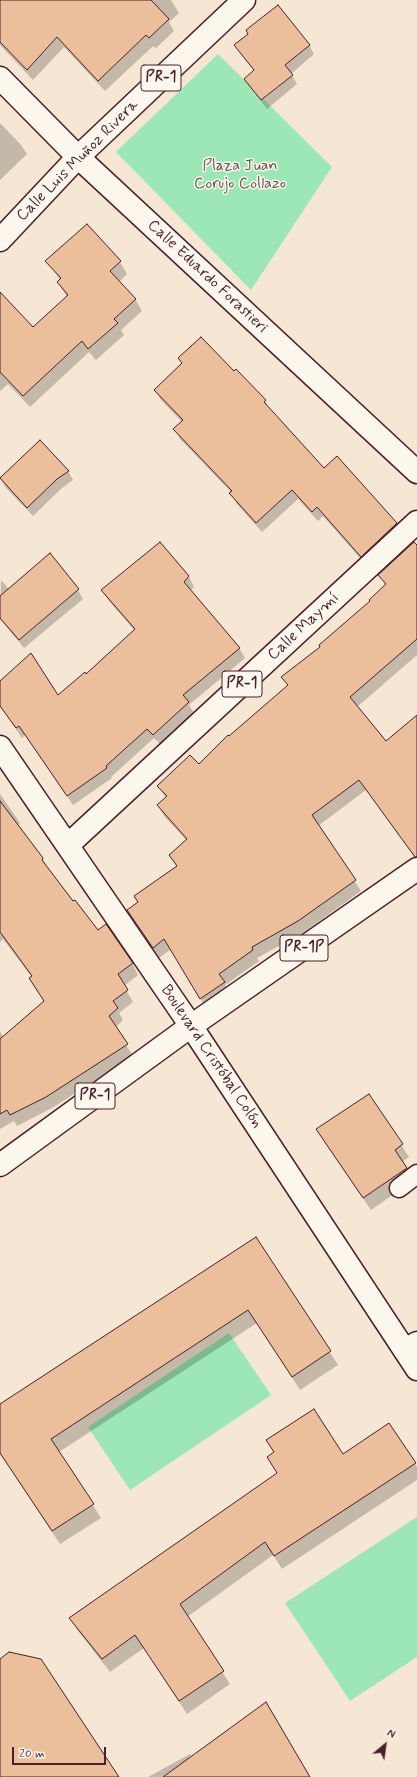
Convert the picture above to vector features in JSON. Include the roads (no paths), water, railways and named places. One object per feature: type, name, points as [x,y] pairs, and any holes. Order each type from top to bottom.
[{"type":"main road","name":"Calle Luis Muñoz Rivera","points":[[0,240],[78,157],[244,0]]},
{"type":"main road","name":"Calle Eduardo Forastieri","points":[[0,78],[78,157],[417,472]]},
{"type":"main road","name":"Calle Maymí","points":[[68,845],[417,522]]},
{"type":"main road","name":"Boulevard Cristóbal Colón","points":[[0,747],[411,1346],[417,1369]]},
{"type":"main road","name":"PR-1P","points":[[191,1026],[417,870]]},
{"type":"main road","name":"PR-1","points":[[0,1165],[191,1026]]},
{"type":"lane","points":[[399,1188],[417,1174]]},
{"type":"park label","name":"Plaza Juan Corujo Collazo","points":[[240,176]]}]
